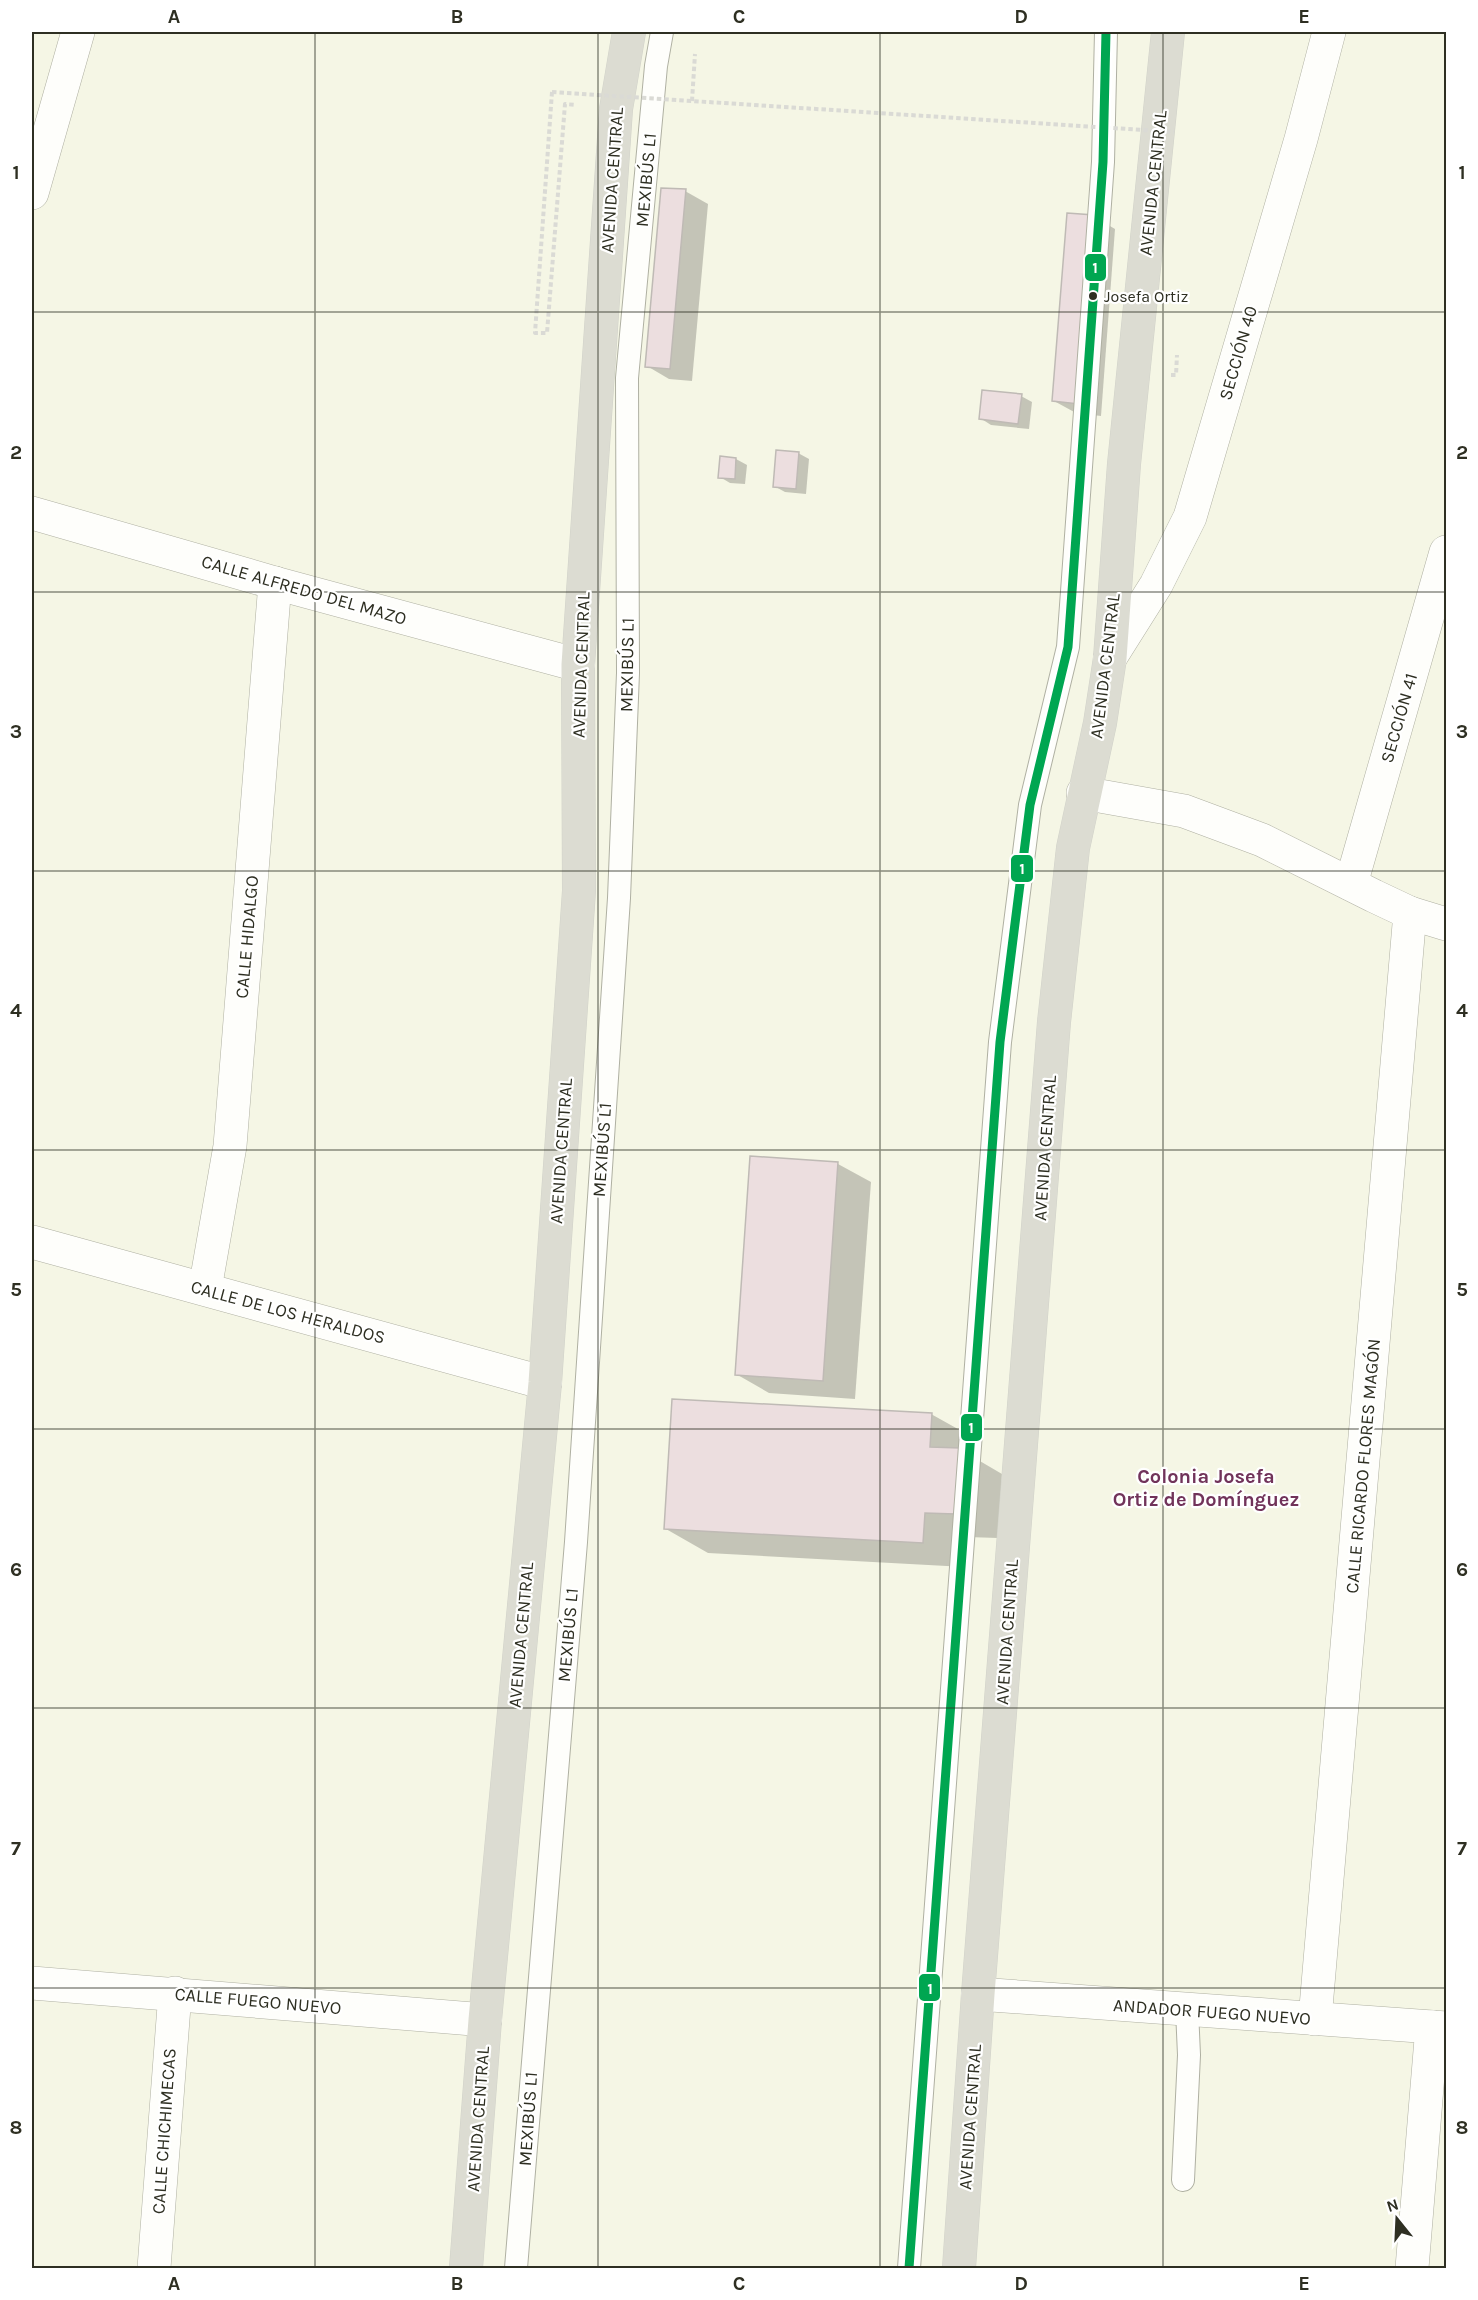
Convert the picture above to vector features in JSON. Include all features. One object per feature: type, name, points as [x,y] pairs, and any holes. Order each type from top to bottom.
[{"type":"highway","name":"AVENIDA CENTRAL","points":[[466,2268],[485,2020],[544,1383],[579,891],[578,665],[616,109],[629,32]]},
{"type":"highway","name":"AVENIDA CENTRAL","points":[[959,2268],[978,1995],[1054,1022],[1073,848],[1083,793],[1100,723],[1110,658],[1124,464],[1168,32]]},
{"type":"street","points":[[32,193],[78,32]]},
{"type":"street","name":"SECCIÓN 40","points":[[1110,658],[1156,585],[1190,517],[1298,149],[1329,32]]},
{"type":"street","name":"CALLE ALFREDO DEL MAZO","points":[[32,513],[275,583],[578,665]]},
{"type":"street","name":"SECCIÓN 41","points":[[1351,884],[1446,552]]},
{"type":"street","name":"CALLE HIDALGO","points":[[205,1290],[230,1146],[275,583]]},
{"type":"street","points":[[1083,793],[1184,811],[1262,840],[1410,913],[1446,924]]},
{"type":"street","name":"CALLE RICARDO FLORES MAGÓN","points":[[1315,2019],[1410,913]]},
{"type":"street","name":"CALLE DE LOS HERALDOS","points":[[32,1242],[544,1383]]},
{"type":"street","name":"CALLE FUEGO NUEVO","points":[[32,1983],[485,2020]]},
{"type":"street","name":"CALLE CHICHIMECAS","points":[[153,2268],[175,1993]]},
{"type":"street","name":"ANDADOR FUEGO NUEVO","points":[[978,1995],[1439,2027]]},
{"type":"street","points":[[1412,2268],[1439,2027]]},
{"type":"lane","name":"MEXIBÚS L1","points":[[516,2268],[576,1542],[618,910],[628,673],[627,378],[656,66],[662,32]]},
{"type":"lane","points":[[909,2268],[1000,1042],[1030,805],[1068,647],[1102,162],[1106,32]]},
{"type":"lane","points":[[1183,2180],[1189,2055],[1187,2010]]},
{"type":"path","points":[[692,101],[696,43]]},
{"type":"path","points":[[576,105],[565,104],[547,333],[535,333],[552,92],[1174,132]]},
{"type":"building","points":[[661,188],[686,189],[670,369],[645,367]]},
{"type":"building","points":[[1067,213],[1094,215],[1079,404],[1052,401]]},
{"type":"building","points":[[982,390],[1022,394],[1018,424],[979,419]]},
{"type":"building","points":[[776,450],[799,452],[796,489],[773,487]]},
{"type":"building","points":[[720,456],[736,458],[735,479],[718,478]]},
{"type":"building","points":[[750,1156],[838,1162],[823,1381],[735,1375]]},
{"type":"building","points":[[672,1399],[932,1413],[930,1447],[960,1448],[956,1514],[925,1513],[923,1543],[664,1529]]},
{"type":"transit line","name":"1","points":[[909,2268],[1000,1042],[1030,805],[1068,647],[1103,162],[1106,32]]},
{"type":"place","name":"Josefa Ortiz","points":[[1093,296]]},
{"type":"district","name":"Colonia Josefa Ortiz de Domínguez","points":[[1206,1488]]}]
